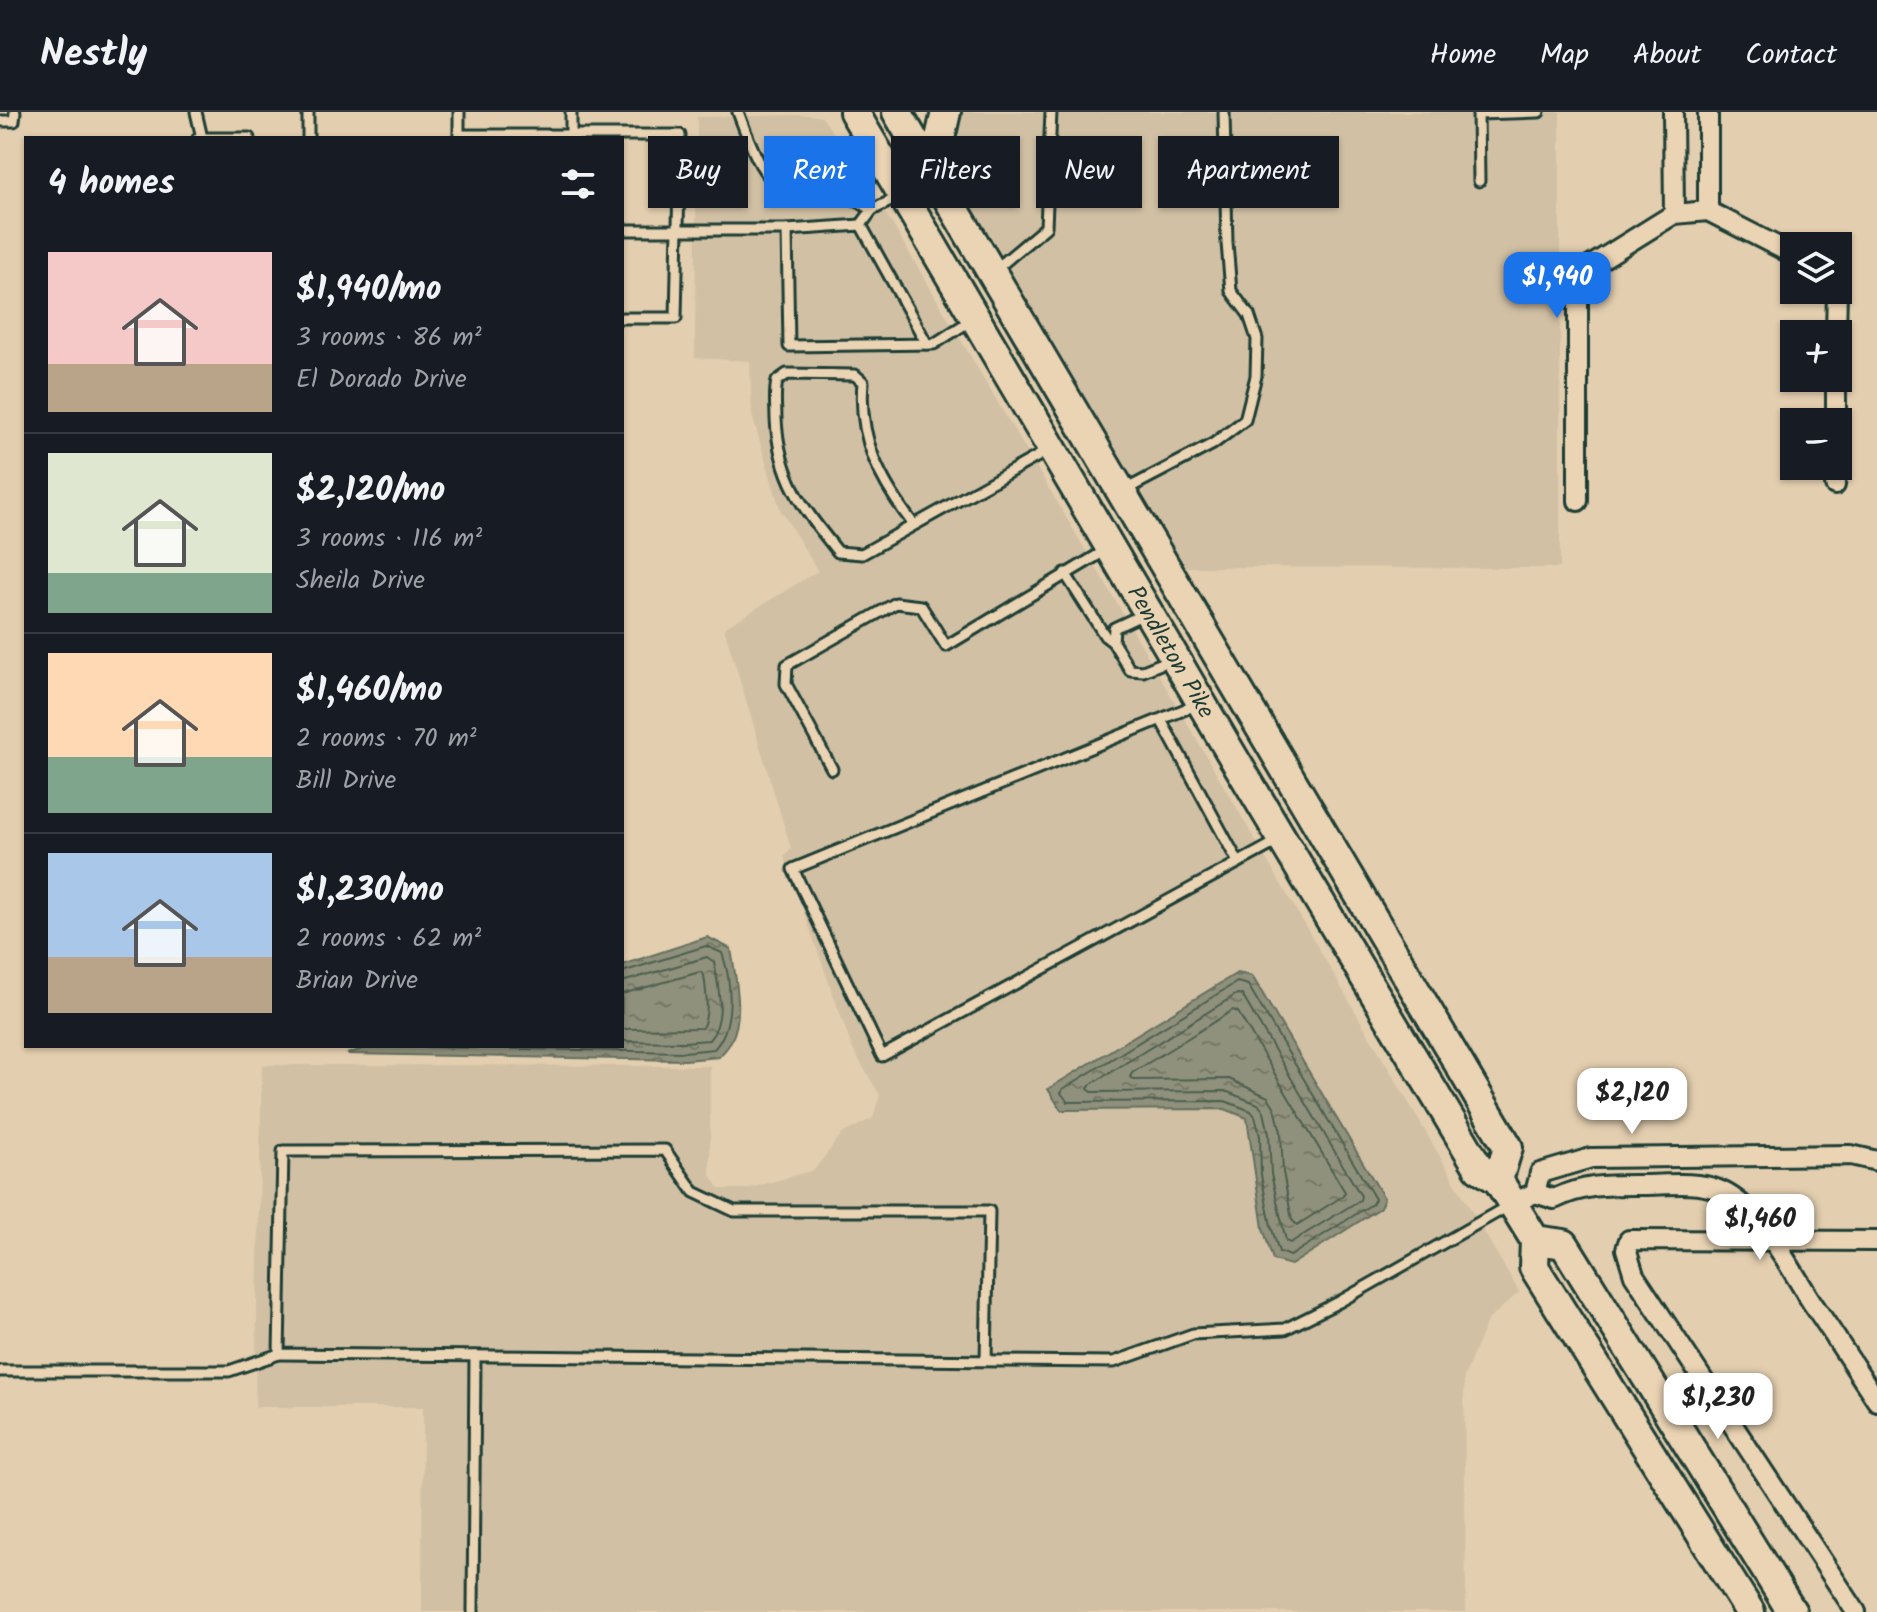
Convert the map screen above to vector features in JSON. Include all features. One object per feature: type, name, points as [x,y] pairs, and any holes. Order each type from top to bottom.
[{"type":"main road","name":"Pendleton Pike","points":[[854,112],[891,175]]},
{"type":"main road","name":"Pendleton Pike","points":[[897,112],[911,136]]},
{"type":"main road","points":[[939,136],[946,112]]},
{"type":"main road","name":"Pendleton Pike","points":[[911,208],[1479,1168],[1515,1192]]},
{"type":"main road","name":"Pendleton Pike","points":[[952,208],[1508,1147],[1515,1192],[1535,1240],[1534,1267],[1750,1612]]},
{"type":"main road","points":[[1535,1240],[1564,1244],[1792,1612]]},
{"type":"street","points":[[1673,112],[1674,214]]},
{"type":"street","points":[[1708,112],[1708,211]]},
{"type":"street","points":[[1578,501],[1578,278],[1588,265],[1674,214],[1708,211],[1780,248]]},
{"type":"street","points":[[1515,1192],[1540,1173],[1591,1158],[1851,1155],[1877,1161]]},
{"type":"street","points":[[1515,1192],[1554,1199],[1595,1185],[1689,1185],[1715,1188],[1734,1198],[1772,1241],[1877,1401]]},
{"type":"street","points":[[1856,1612],[1634,1275],[1626,1249],[1629,1240],[1877,1241]]},
{"type":"lane","points":[[0,121],[14,121],[15,112]]},
{"type":"lane","points":[[196,112],[200,136]]},
{"type":"lane","points":[[308,112],[308,136]]},
{"type":"lane","points":[[459,112],[459,136]]},
{"type":"lane","points":[[571,112],[571,135]]},
{"type":"lane","points":[[738,112],[768,175],[779,181],[826,187],[852,197],[872,210]]},
{"type":"lane","points":[[991,273],[1046,227],[1051,112]]},
{"type":"lane","points":[[1121,492],[1213,444],[1245,420],[1256,376],[1257,339],[1249,315],[1231,291],[1224,112]]},
{"type":"lane","points":[[1479,181],[1478,113],[1539,112]]},
{"type":"lane","points":[[515,136],[680,135],[676,318],[624,318]]},
{"type":"lane","points":[[624,230],[787,230],[861,225],[872,210],[891,201]]},
{"type":"lane","points":[[861,225],[927,344]]},
{"type":"lane","points":[[787,230],[789,346],[934,344],[974,318]]},
{"type":"lane","points":[[914,525],[897,503],[864,435],[860,406],[863,382],[855,375],[787,374],[777,381],[777,448],[785,474],[798,499],[838,552],[862,554],[914,525],[1052,448]]},
{"type":"lane","points":[[832,769],[786,684],[787,665],[896,603],[921,606],[946,646],[1111,547]]},
{"type":"lane","points":[[1065,573],[1130,670],[1143,671],[1176,656]]},
{"type":"lane","points":[[1113,642],[1114,628],[1149,611]]},
{"type":"lane","points":[[1201,702],[793,869],[882,1056],[1283,838]]},
{"type":"lane","points":[[1161,720],[1238,862]]},
{"type":"lane","points":[[279,1354],[283,1151],[665,1150],[694,1192],[734,1211],[989,1211],[986,1361]]},
{"type":"lane","points":[[0,1371],[229,1371],[279,1354],[1114,1362],[1193,1334],[1285,1329],[1339,1302],[1515,1192]]},
{"type":"lane","points":[[473,1612],[475,1356]]},
{"type":"shaded area","points":[[953,112],[1560,112],[1560,568],[1182,567],[971,208],[1020,208],[1020,136],[947,136]]},
{"type":"shaded area","points":[[809,115],[822,117],[835,136],[764,136],[764,208],[875,208],[875,195],[1519,1292],[1487,1321],[1464,1377],[1466,1612],[422,1612],[423,1407],[255,1407],[262,1065],[710,1066],[710,1174],[720,1189],[747,1189],[814,1170],[842,1134],[873,1118],[880,1095],[853,1050],[784,856],[791,848],[724,628],[818,571],[780,509],[752,415],[750,361],[695,358],[696,208],[748,208],[748,136],[697,136],[697,117]]},
{"type":"water","points":[[707,937],[731,949],[738,995],[737,1019],[729,1045],[719,1057],[685,1060],[347,1054],[366,1048],[624,1048],[624,964]]},
{"type":"water","points":[[1237,973],[1252,976],[1384,1198],[1380,1208],[1291,1265],[1273,1260],[1263,1228],[1247,1118],[1225,1109],[1061,1110],[1048,1089]]}]
